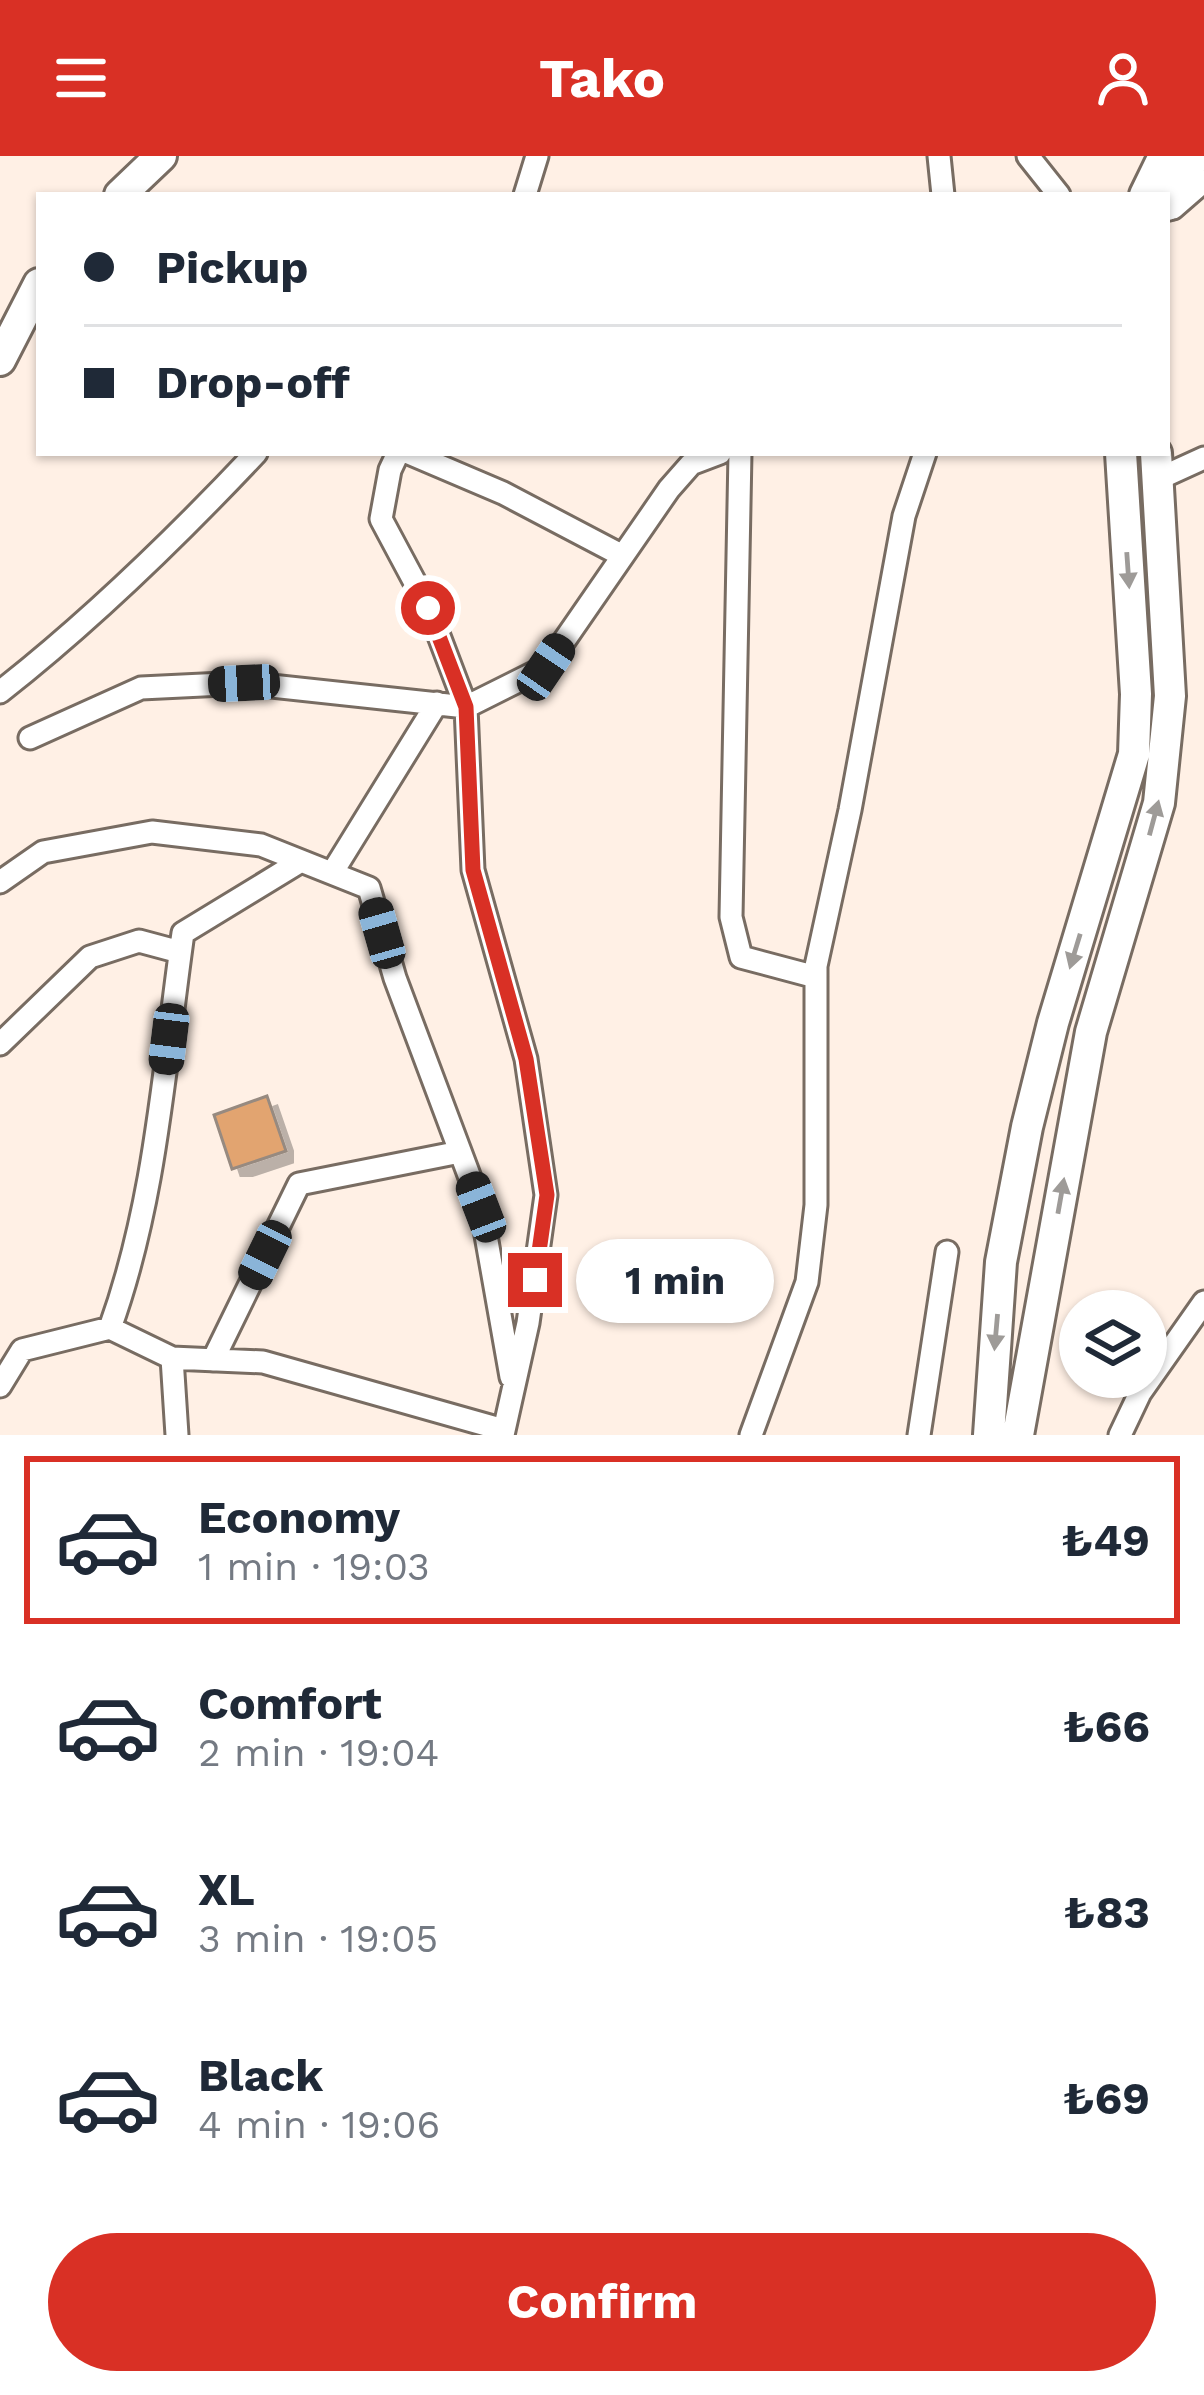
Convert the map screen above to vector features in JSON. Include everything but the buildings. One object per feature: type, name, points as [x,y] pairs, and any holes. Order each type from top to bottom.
[{"type":"street","points":[[124,192],[161,156]]},
{"type":"street","points":[[526,192],[537,156]]},
{"type":"street","points":[[939,156],[943,192]]},
{"type":"street","points":[[1028,156],[1057,192]]},
{"type":"street","points":[[1146,192],[1164,156]]},
{"type":"street","points":[[1170,203],[1195,156]]},
{"type":"street","points":[[1170,207],[1204,181]]},
{"type":"street","points":[[0,360],[36,290]]},
{"type":"street","points":[[0,692],[67,640],[147,566],[253,456]]},
{"type":"street","points":[[0,1386],[11,1353],[110,1328],[172,1358],[263,1362],[503,1432],[529,1323],[547,1195],[526,1059],[473,870],[466,707],[428,608],[381,519],[397,456]]},
{"type":"street","points":[[416,456],[503,493],[621,555]]},
{"type":"street","points":[[740,456],[731,917],[741,957],[816,977]]},
{"type":"street","points":[[751,1435],[807,1282],[816,1205],[816,977],[904,516],[924,456]]},
{"type":"street","points":[[989,1435],[1001,1262],[1027,1126],[1134,754],[1136,694],[1121,456]]},
{"type":"street","points":[[30,738],[141,688],[244,683],[466,707],[546,667],[681,458]]},
{"type":"street","points":[[1018,1435],[1090,1032],[1159,802],[1170,696],[1157,466],[1204,458]]},
{"type":"street","points":[[332,873],[437,703]]},
{"type":"street","points":[[0,882],[43,852],[152,832],[261,845],[369,888],[395,979],[481,1207],[513,1389]]},
{"type":"street","points":[[110,1328],[130,1272],[152,1170],[183,933],[301,861]]},
{"type":"street","points":[[0,1044],[90,957],[139,941],[181,952]]},
{"type":"street","points":[[213,1360],[299,1184],[460,1153]]},
{"type":"street","points":[[919,1435],[947,1252]]},
{"type":"street","points":[[1120,1435],[1140,1393],[1204,1302]]},
{"type":"street","points":[[172,1358],[177,1435]]},
{"type":"route","points":[[428,608],[466,707],[473,870],[526,1059],[547,1195],[535,1280]]}]
